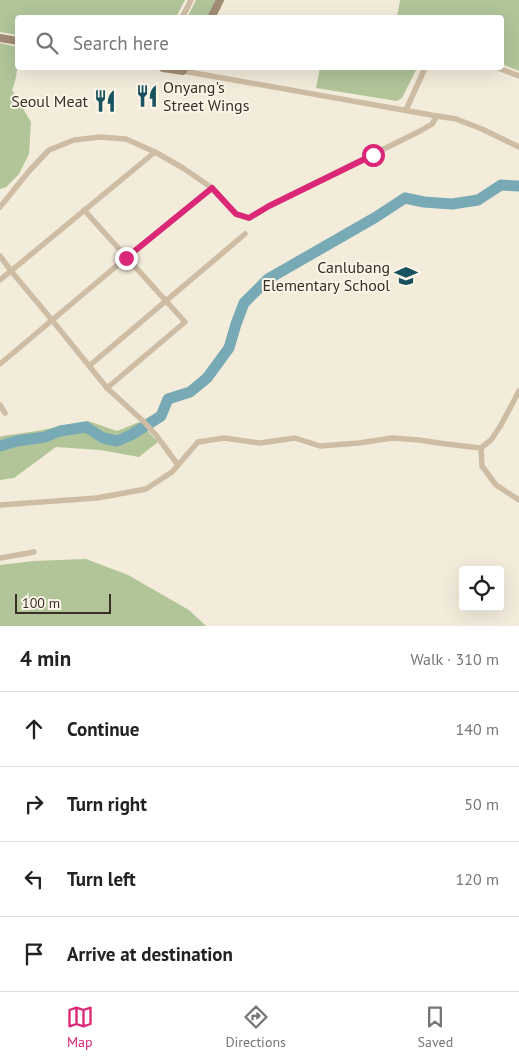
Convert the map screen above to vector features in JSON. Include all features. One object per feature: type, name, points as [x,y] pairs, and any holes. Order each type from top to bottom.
[{"type":"street","points":[[184,15],[191,0]]},
{"type":"street","points":[[212,15],[220,0]]},
{"type":"street","points":[[0,38],[15,40]]},
{"type":"street","points":[[189,70],[456,119],[519,147]]},
{"type":"street","points":[[406,110],[424,70]]},
{"type":"street","points":[[503,70],[519,76]]},
{"type":"street","points":[[0,207],[49,150],[74,140],[100,136],[126,139],[155,152],[212,188],[236,214],[249,218],[269,206],[422,130],[432,124],[437,116]]},
{"type":"street","points":[[0,280],[155,152]]},
{"type":"street","points":[[0,364],[212,188]]},
{"type":"street","points":[[84,210],[185,322],[107,388]]},
{"type":"street","points":[[89,366],[245,234]]},
{"type":"street","points":[[0,256],[107,388],[156,435],[178,465]]},
{"type":"street","points":[[0,505],[97,498],[146,489],[172,472],[198,442],[224,438],[260,443],[295,438],[320,446],[392,438],[481,448],[491,440],[519,392]]},
{"type":"street","points":[[0,405],[6,413]]},
{"type":"street","points":[[481,448],[482,466],[496,484],[519,500]]},
{"type":"street","points":[[0,558],[34,552]]},
{"type":"green space","points":[[0,0],[185,0],[177,15],[15,15],[15,35],[0,32]]},
{"type":"green space","points":[[196,0],[217,0],[208,15],[188,15]]},
{"type":"green space","points":[[400,0],[519,0],[519,71],[504,65],[504,15],[397,15]]},
{"type":"green space","points":[[0,43],[15,47],[15,70],[17,70],[12,90],[31,122],[29,154],[19,174],[6,187],[0,189]]},
{"type":"green space","points":[[320,70],[416,70],[402,98],[397,101],[316,88]]},
{"type":"green space","points":[[88,421],[117,431],[139,422],[158,442],[139,457],[100,450],[56,447],[14,478],[0,480],[0,437]]},
{"type":"green space","points":[[86,559],[128,575],[189,610],[206,626],[0,626],[0,565],[33,561]]},
{"type":"waterway","points":[[0,446],[17,441],[45,437],[60,431],[86,427],[103,438],[117,441],[131,435],[161,416],[168,399],[190,392],[207,378],[229,348],[244,303],[268,279],[376,217],[405,198],[424,202],[452,204],[478,200],[501,185],[519,186]]},
{"type":"place","name":"Onyang's Street Wings","points":[[147,96]]},
{"type":"place","name":"Seoul Meat","points":[[105,101]]},
{"type":"place","name":"Canlubang Elementary School","points":[[406,276]]},
{"type":"route","points":[[126,258],[212,188],[236,214],[249,218],[269,206],[373,155]]}]
